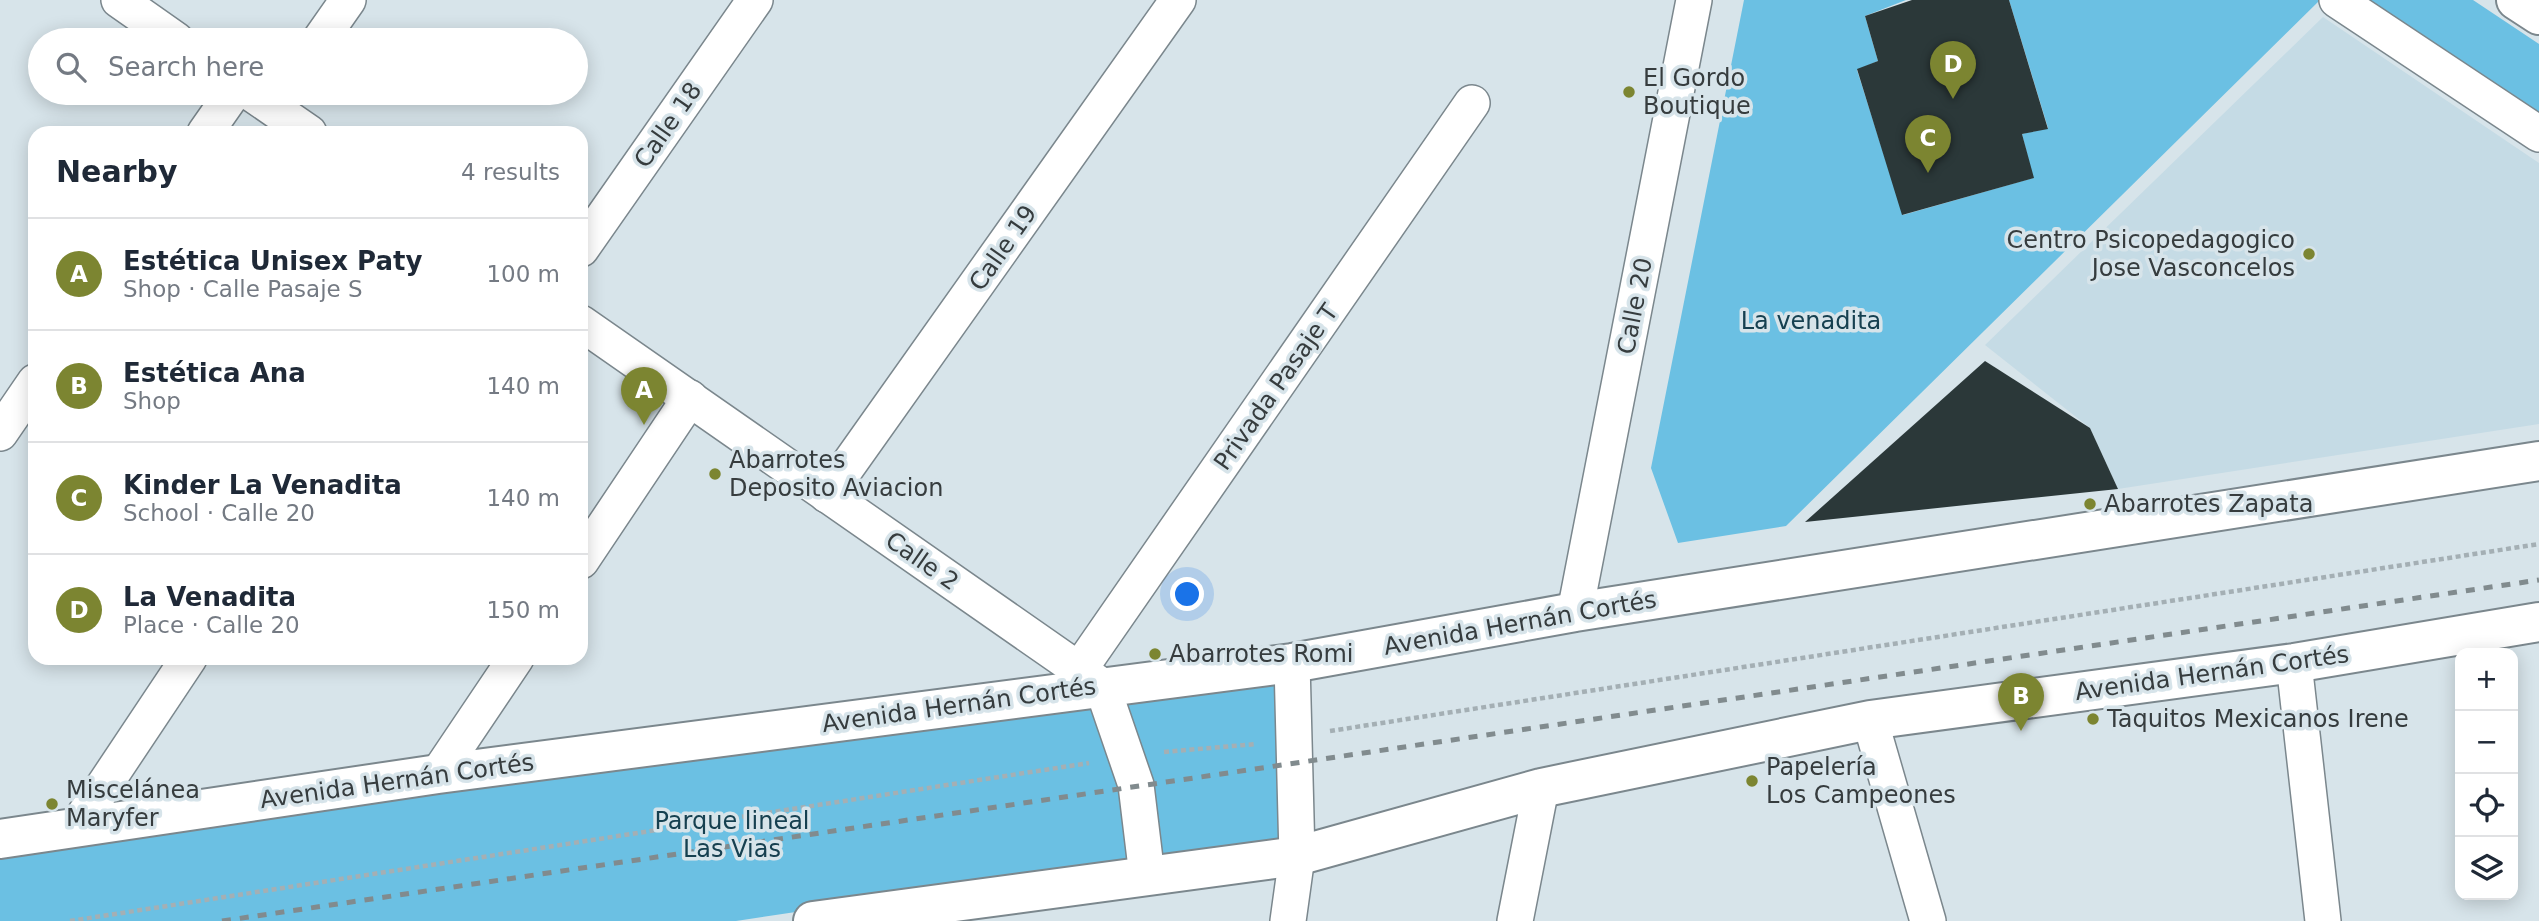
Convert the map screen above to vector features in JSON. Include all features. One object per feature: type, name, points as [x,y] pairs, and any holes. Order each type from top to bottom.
[{"type":"main road","points":[[2516,0],[2539,15]]},
{"type":"main road","name":"Avenida Hernán Cortés","points":[[0,839],[1091,678],[1292,663],[1575,612],[2539,461]]},
{"type":"main road","name":"Avenida Hernán Cortés","points":[[813,921],[928,913],[1147,876],[1297,856],[1541,788],[1870,720],[2294,663],[2539,622]]},
{"type":"street","points":[[119,0],[159,28]]},
{"type":"street","points":[[328,28],[348,0]]},
{"type":"street","name":"Calle 18","points":[[588,239],[755,0]]},
{"type":"street","name":"Calle 19","points":[[827,495],[1178,0]]},
{"type":"street","name":"Calle 20","points":[[1575,612],[1694,0]]},
{"type":"street","points":[[2337,0],[2539,134]]},
{"type":"street","name":"Privada Pasaje T","points":[[1091,678],[1472,103]]},
{"type":"street","points":[[210,126],[225,105]]},
{"type":"street","points":[[277,105],[301,126]]},
{"type":"street","name":"Calle 2","points":[[588,328],[1091,678]]},
{"type":"street","points":[[0,433],[28,392]]},
{"type":"street","points":[[588,551],[690,398]]},
{"type":"street","points":[[1286,912],[1297,856],[1292,663]]},
{"type":"street","points":[[2294,663],[2323,921]]},
{"type":"street","points":[[77,827],[184,665]]},
{"type":"street","points":[[438,774],[511,665]]},
{"type":"street","points":[[1091,678],[1136,785],[1147,876]]},
{"type":"street","points":[[1870,720],[1928,921]]},
{"type":"street","points":[[1515,921],[1541,788]]},
{"type":"path","points":[[70,921],[1126,757],[1294,738],[2539,544]]},
{"type":"shaded area","name":"Centro Psicopedagogico Jose Vasconcelos","points":[[2323,17],[2539,163],[2539,424],[2118,489],[2090,428],[1985,345]]},
{"type":"green space","name":"La venadita","points":[[1744,0],[1906,0],[1865,16],[1878,61],[1857,70],[1903,215],[2033,178],[2022,134],[2048,128],[2009,0],[2320,0],[1786,526],[1678,543],[1651,468]]},
{"type":"green space","points":[[2337,0],[2473,0],[2539,44],[2539,135]]},
{"type":"green space","points":[[1280,678],[1283,842],[1160,861],[1123,697]]},
{"type":"green space","name":"Parque lineal Las Vias","points":[[1093,703],[1123,787],[1131,862],[736,921],[0,921],[0,854]]},
{"type":"building","points":[[1912,0],[2009,0],[2048,129],[2022,134],[2034,178],[1902,215],[1857,69],[1878,61],[1865,16]]},
{"type":"building","points":[[1985,361],[2090,428],[2118,489],[1805,522]]},
{"type":"railway","points":[[222,921],[2539,580]]},
{"type":"place","name":"El Gordo Boutique","points":[[1629,92]]},
{"type":"place","name":"La Venadita","points":[[1953,99]]},
{"type":"place","name":"Kinder La Venadita","points":[[1928,173]]},
{"type":"place","name":"Centro Psicopedagogico Jose Vasconcelos","points":[[2309,254]]},
{"type":"place","name":"Estética Unisex Paty","points":[[644,425]]},
{"type":"place","name":"Abarrotes Deposito Aviacion","points":[[715,474]]},
{"type":"place","name":"Abarrotes Zapata","points":[[2090,504]]},
{"type":"place","name":"Abarrotes Romi","points":[[1155,654]]},
{"type":"place","name":"Taquitos Mexicanos Irene","points":[[2093,719]]},
{"type":"place","name":"Estética Ana","points":[[2021,731]]},
{"type":"place","name":"Papelería Los Campeones","points":[[1752,781]]},
{"type":"place","name":"Miscelánea Maryfer","points":[[52,804]]}]
